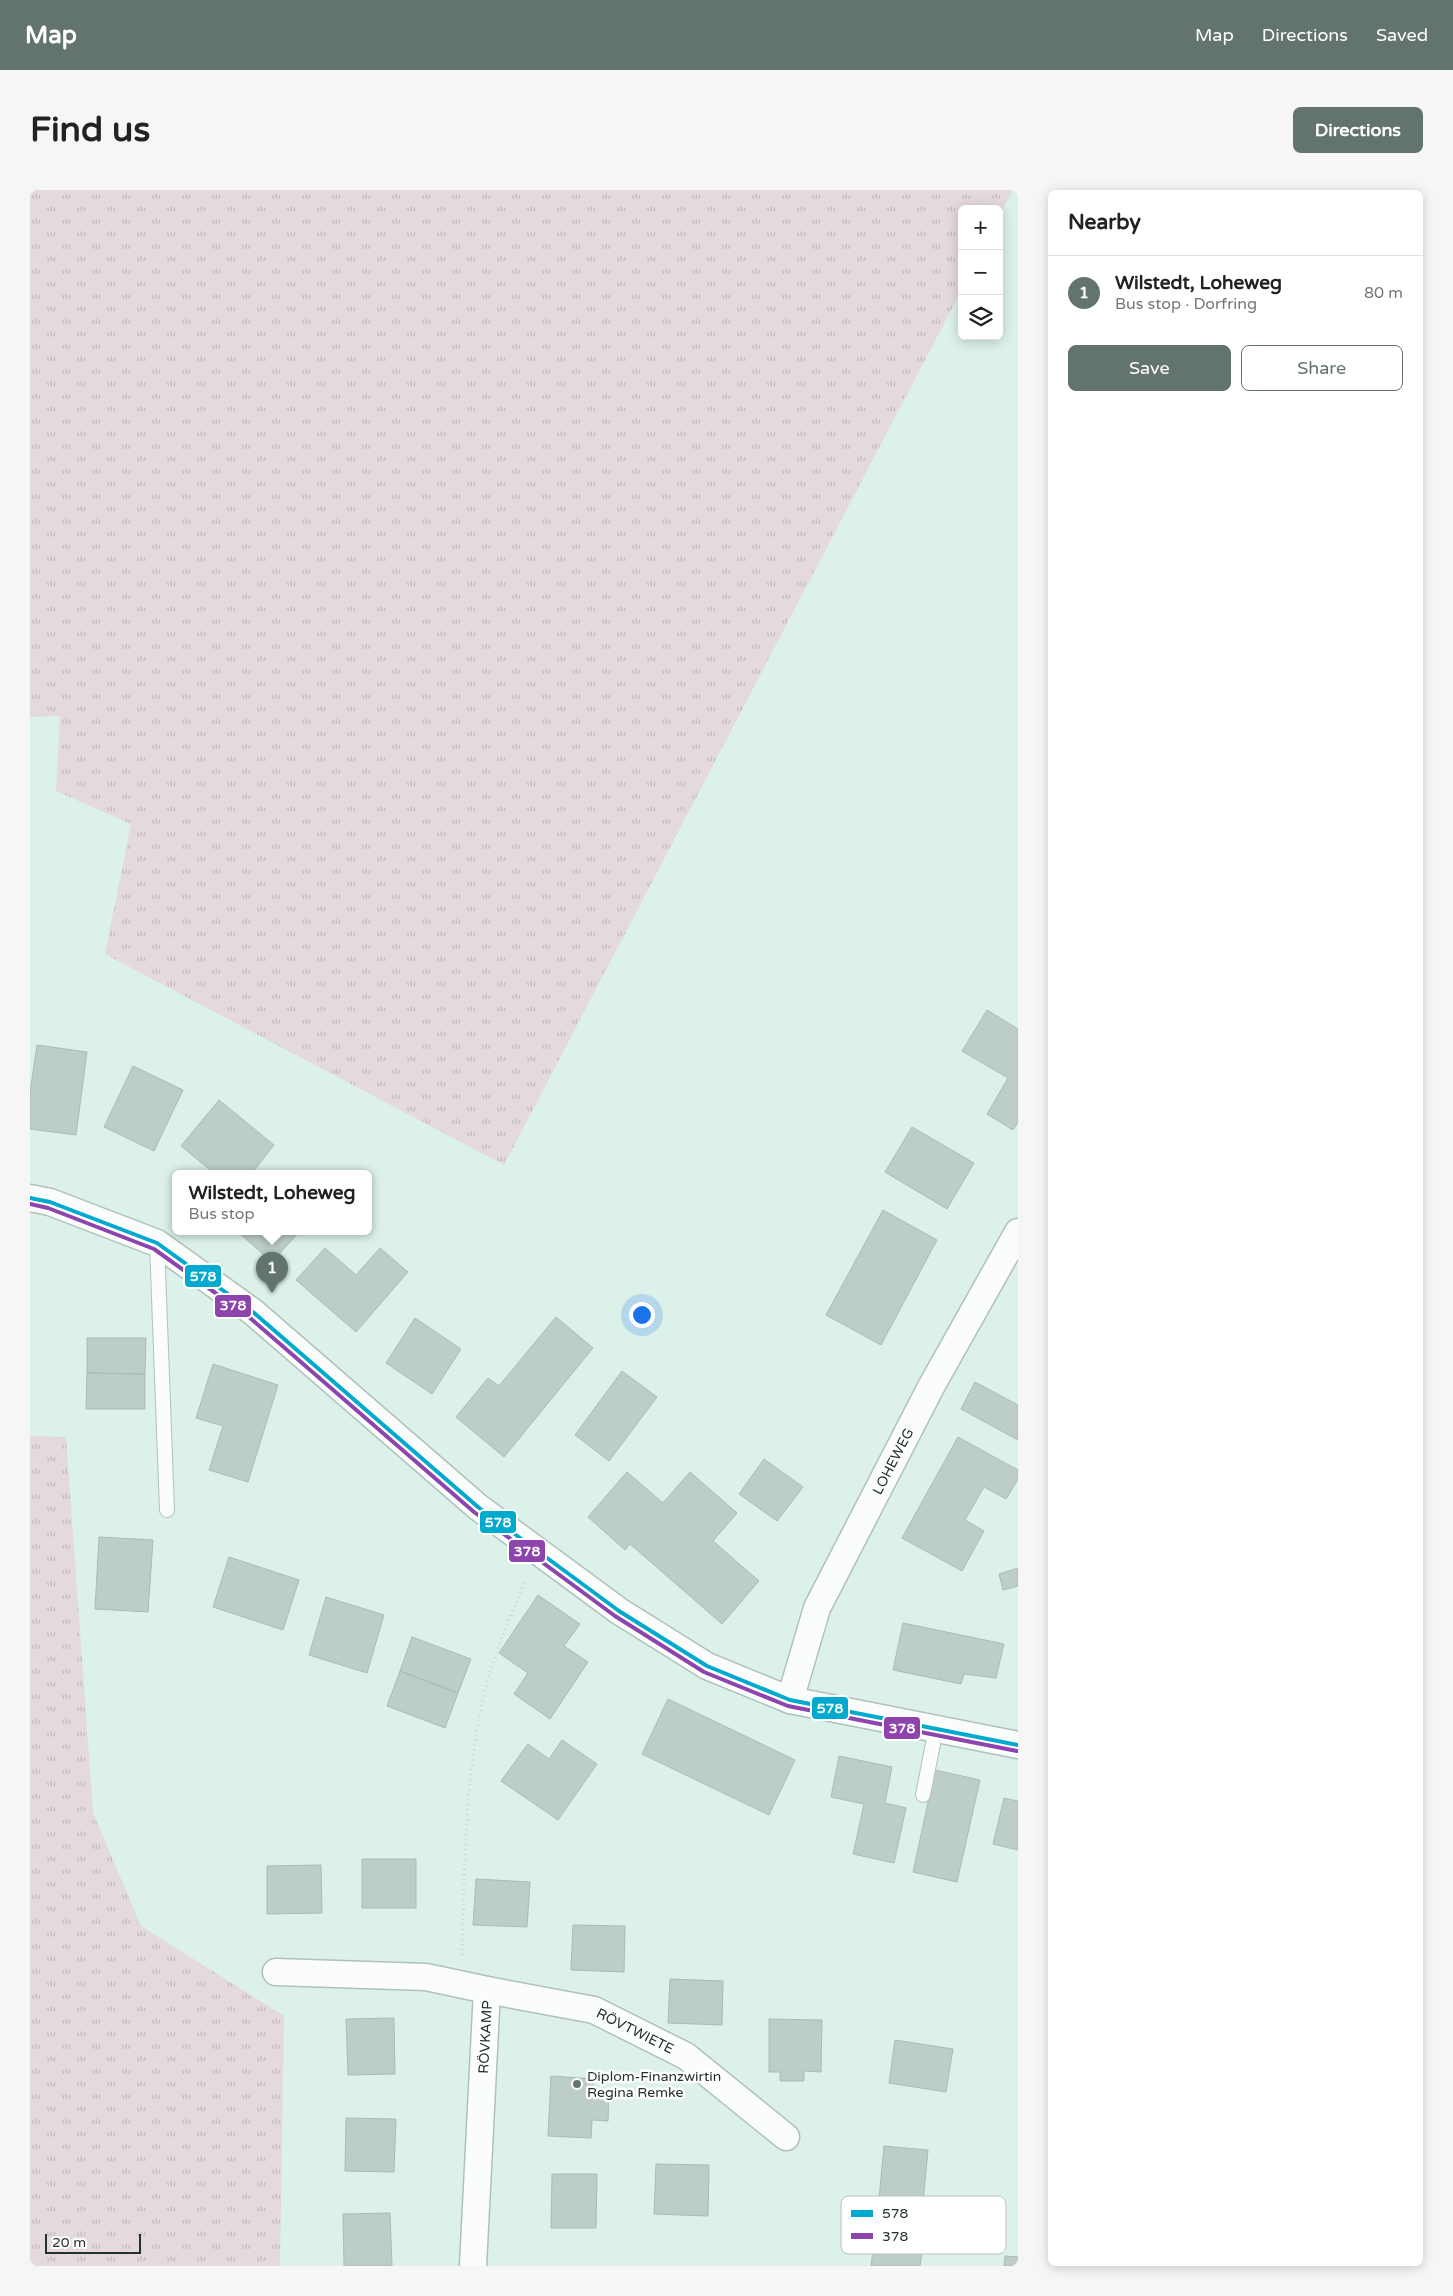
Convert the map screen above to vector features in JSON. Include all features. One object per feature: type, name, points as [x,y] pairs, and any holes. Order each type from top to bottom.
[{"type":"street","points":[[30,1198],[50,1202],[158,1243],[253,1312],[478,1507],[620,1611],[707,1666],[790,1700],[1018,1745]]},
{"type":"street","name":"LOHEWEG","points":[[790,1700],[817,1608],[932,1385],[1018,1232]]},
{"type":"street","name":"RÖVKAMP","points":[[276,1972],[426,1977],[487,1990],[473,2266]]},
{"type":"street","name":"RÖVTWIETE","points":[[487,1990],[594,2010],[686,2056],[786,2137]]},
{"type":"lane","points":[[158,1243],[167,1510]]},
{"type":"lane","points":[[923,1795],[936,1728]]},
{"type":"path","points":[[460,1984],[468,1783],[485,1691],[500,1640],[538,1552]]},
{"type":"green space","points":[[30,190],[1013,190],[1003,209],[1003,205],[958,205],[958,297],[504,1165],[105,954],[131,824],[56,791],[60,716],[30,717]]},
{"type":"green space","points":[[30,1436],[66,1437],[93,1813],[141,1926],[284,2016],[280,2266],[30,2266]]},
{"type":"building","points":[[987,1010],[1018,1029],[1018,1122],[1013,1130],[987,1114],[1008,1078],[962,1051]]},
{"type":"building","points":[[37,1045],[87,1052],[76,1135],[30,1129],[30,1092]]},
{"type":"building","points":[[133,1066],[183,1090],[154,1151],[104,1127]]},
{"type":"building","points":[[219,1100],[274,1145],[254,1170],[210,1170],[181,1146]]},
{"type":"building","points":[[912,1127],[974,1163],[947,1209],[885,1172]]},
{"type":"building","points":[[883,1210],[937,1240],[881,1345],[826,1315]]},
{"type":"building","points":[[241,1235],[296,1235],[272,1262]]},
{"type":"building","points":[[325,1248],[356,1275],[380,1248],[408,1272],[356,1332],[296,1280]]},
{"type":"building","points":[[556,1317],[593,1348],[504,1457],[456,1417],[488,1378],[499,1386]]},
{"type":"building","points":[[415,1318],[461,1349],[432,1394],[386,1363]]},
{"type":"building","points":[[87,1338],[146,1338],[145,1374],[87,1373]]},
{"type":"building","points":[[213,1364],[278,1385],[248,1482],[209,1470],[223,1426],[196,1418]]},
{"type":"building","points":[[622,1371],[657,1397],[609,1461],[575,1435]]},
{"type":"building","points":[[87,1373],[145,1374],[145,1409],[86,1409]]},
{"type":"building","points":[[975,1382],[1018,1405],[1018,1440],[961,1409]]},
{"type":"building","points":[[958,1437],[1018,1470],[1018,1479],[1006,1499],[984,1487],[965,1520],[984,1531],[962,1571],[902,1538]]},
{"type":"building","points":[[764,1459],[803,1487],[777,1521],[739,1494]]},
{"type":"building","points":[[627,1472],[663,1503],[690,1472],[737,1513],[713,1541],[759,1581],[722,1624],[630,1544],[625,1550],[588,1517]]},
{"type":"building","points":[[99,1537],[153,1540],[148,1612],[95,1609]]},
{"type":"building","points":[[229,1557],[299,1580],[283,1630],[213,1607]]},
{"type":"building","points":[[1018,1568],[1018,1586],[1003,1590],[999,1574]]},
{"type":"building","points":[[538,1595],[580,1624],[564,1646],[588,1662],[550,1719],[514,1694],[528,1673],[499,1653]]},
{"type":"building","points":[[326,1597],[384,1615],[367,1673],[309,1655]]},
{"type":"building","points":[[903,1623],[1004,1644],[996,1678],[964,1674],[961,1684],[893,1670]]},
{"type":"building","points":[[412,1637],[471,1659],[458,1693],[400,1671]]},
{"type":"building","points":[[400,1671],[458,1693],[445,1728],[387,1706]]},
{"type":"building","points":[[668,1699],[795,1760],[769,1815],[642,1754]]},
{"type":"building","points":[[562,1740],[597,1764],[558,1820],[501,1781],[528,1744],[549,1759]]},
{"type":"building","points":[[839,1756],[892,1767],[885,1803],[906,1808],[894,1863],[853,1854],[864,1804],[831,1797]]},
{"type":"building","points":[[935,1770],[980,1780],[957,1882],[913,1872]]},
{"type":"building","points":[[1004,1798],[1018,1801],[1018,1850],[993,1844]]},
{"type":"building","points":[[362,1859],[416,1859],[416,1908],[362,1908]]},
{"type":"building","points":[[321,1865],[322,1913],[267,1914],[267,1866]]},
{"type":"building","points":[[476,1879],[530,1882],[527,1927],[473,1925]]},
{"type":"building","points":[[573,1925],[625,1926],[624,1972],[571,1970]]},
{"type":"building","points":[[670,1979],[723,1981],[722,2025],[668,2023]]},
{"type":"building","points":[[394,2018],[395,2074],[348,2075],[346,2019]]},
{"type":"building","points":[[769,2019],[822,2020],[821,2072],[804,2071],[804,2081],[780,2081],[780,2072],[769,2072]]},
{"type":"building","points":[[895,2040],[953,2049],[946,2092],[889,2083]]},
{"type":"building","points":[[551,2076],[594,2079],[592,2091],[609,2092],[608,2121],[592,2120],[591,2138],[548,2136]]},
{"type":"building","points":[[346,2118],[396,2119],[394,2172],[345,2171]]},
{"type":"building","points":[[884,2146],[928,2150],[924,2196],[879,2196]]},
{"type":"building","points":[[656,2164],[709,2165],[708,2216],[654,2214]]},
{"type":"building","points":[[552,2174],[597,2174],[596,2228],[551,2228]]},
{"type":"building","points":[[390,2213],[392,2266],[344,2266],[343,2214]]},
{"type":"building","points":[[872,2254],[922,2254],[920,2266],[871,2266]]},
{"type":"building","points":[[1005,2256],[1018,2257],[1018,2266],[1004,2266]]},
{"type":"transit line","name":"578","points":[[30,1198],[50,1202],[157,1243],[253,1312],[478,1507],[619,1611],[707,1666],[790,1700],[1018,1745]]},
{"type":"transit line","name":"378","points":[[30,1204],[48,1208],[154,1249],[249,1317],[474,1512],[615,1616],[704,1672],[788,1706],[1017,1751]]},
{"type":"place","name":"Wilstedt, Loheweg","points":[[272,1293]]},
{"type":"place","name":"Diplom-Finanzwirtin Regina Remke","points":[[577,2084]]}]
